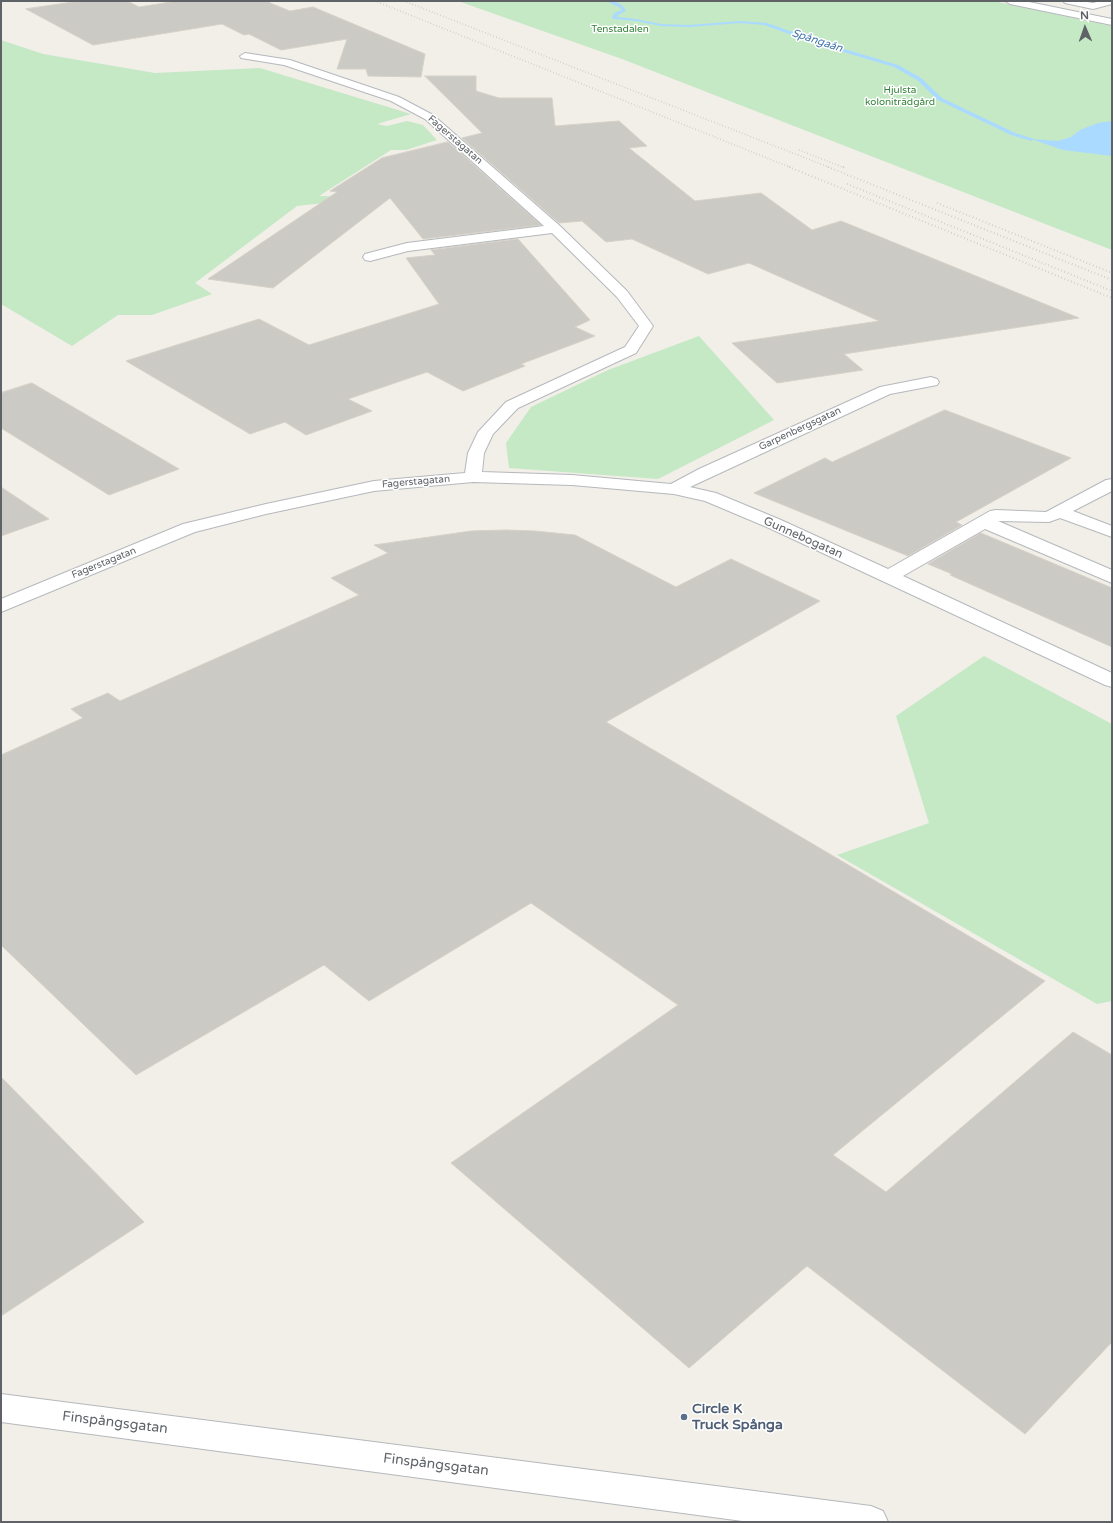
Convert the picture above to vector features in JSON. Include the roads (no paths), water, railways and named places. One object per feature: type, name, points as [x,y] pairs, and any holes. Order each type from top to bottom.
[{"type":"street","points":[[1068,1],[1093,6],[1111,1]]},
{"type":"street","points":[[1016,2],[1112,22]]},
{"type":"street","name":"Fagerstagatan","points":[[1,606],[189,528],[266,509],[374,486],[473,477],[476,453],[486,432],[512,405],[632,350],[646,326],[622,294],[555,229],[429,117],[395,99],[286,62],[245,56]]},
{"type":"street","points":[[370,257],[407,246],[555,229]]},
{"type":"street","name":"Garpenbergsgatan","points":[[674,489],[705,473],[886,390],[931,382]]},
{"type":"street","name":"Gunnebogatan","points":[[473,477],[572,480],[674,489],[710,497],[775,524],[1112,681]]},
{"type":"street","points":[[888,576],[996,515],[1049,517],[1112,484]]},
{"type":"street","points":[[1059,512],[1112,532]]},
{"type":"street","points":[[984,522],[1112,577]]},
{"type":"street","name":"Finspångsgatan","points":[[1,1408],[871,1522]]},
{"type":"water","points":[[1112,121],[1112,156],[1063,150],[1031,139],[1058,141],[1071,137],[1080,130],[1098,123]]},
{"type":"waterway","name":"Spångaån","points":[[608,1],[621,6],[624,11],[616,14],[614,18],[636,20],[661,25],[689,26],[740,22],[765,24],[822,44],[896,66],[919,79],[940,99],[1013,134],[1031,139]]},
{"type":"railway","points":[[375,1],[792,168]]},
{"type":"railway","points":[[404,1],[831,168]]},
{"type":"railway","points":[[799,150],[845,168]]},
{"type":"railway","points":[[789,167],[1112,298]]},
{"type":"railway","points":[[828,167],[1112,280]]},
{"type":"railway","points":[[847,184],[1112,291]]},
{"type":"railway","points":[[937,203],[1112,273]]},
{"type":"place","name":"Circle K Truck Spånga","points":[[684,1417]]},
{"type":"park label","name":"Tenstadalen","points":[[620,29]]},
{"type":"park label","name":"Hjulsta koloniträdgård","points":[[900,96]]}]
